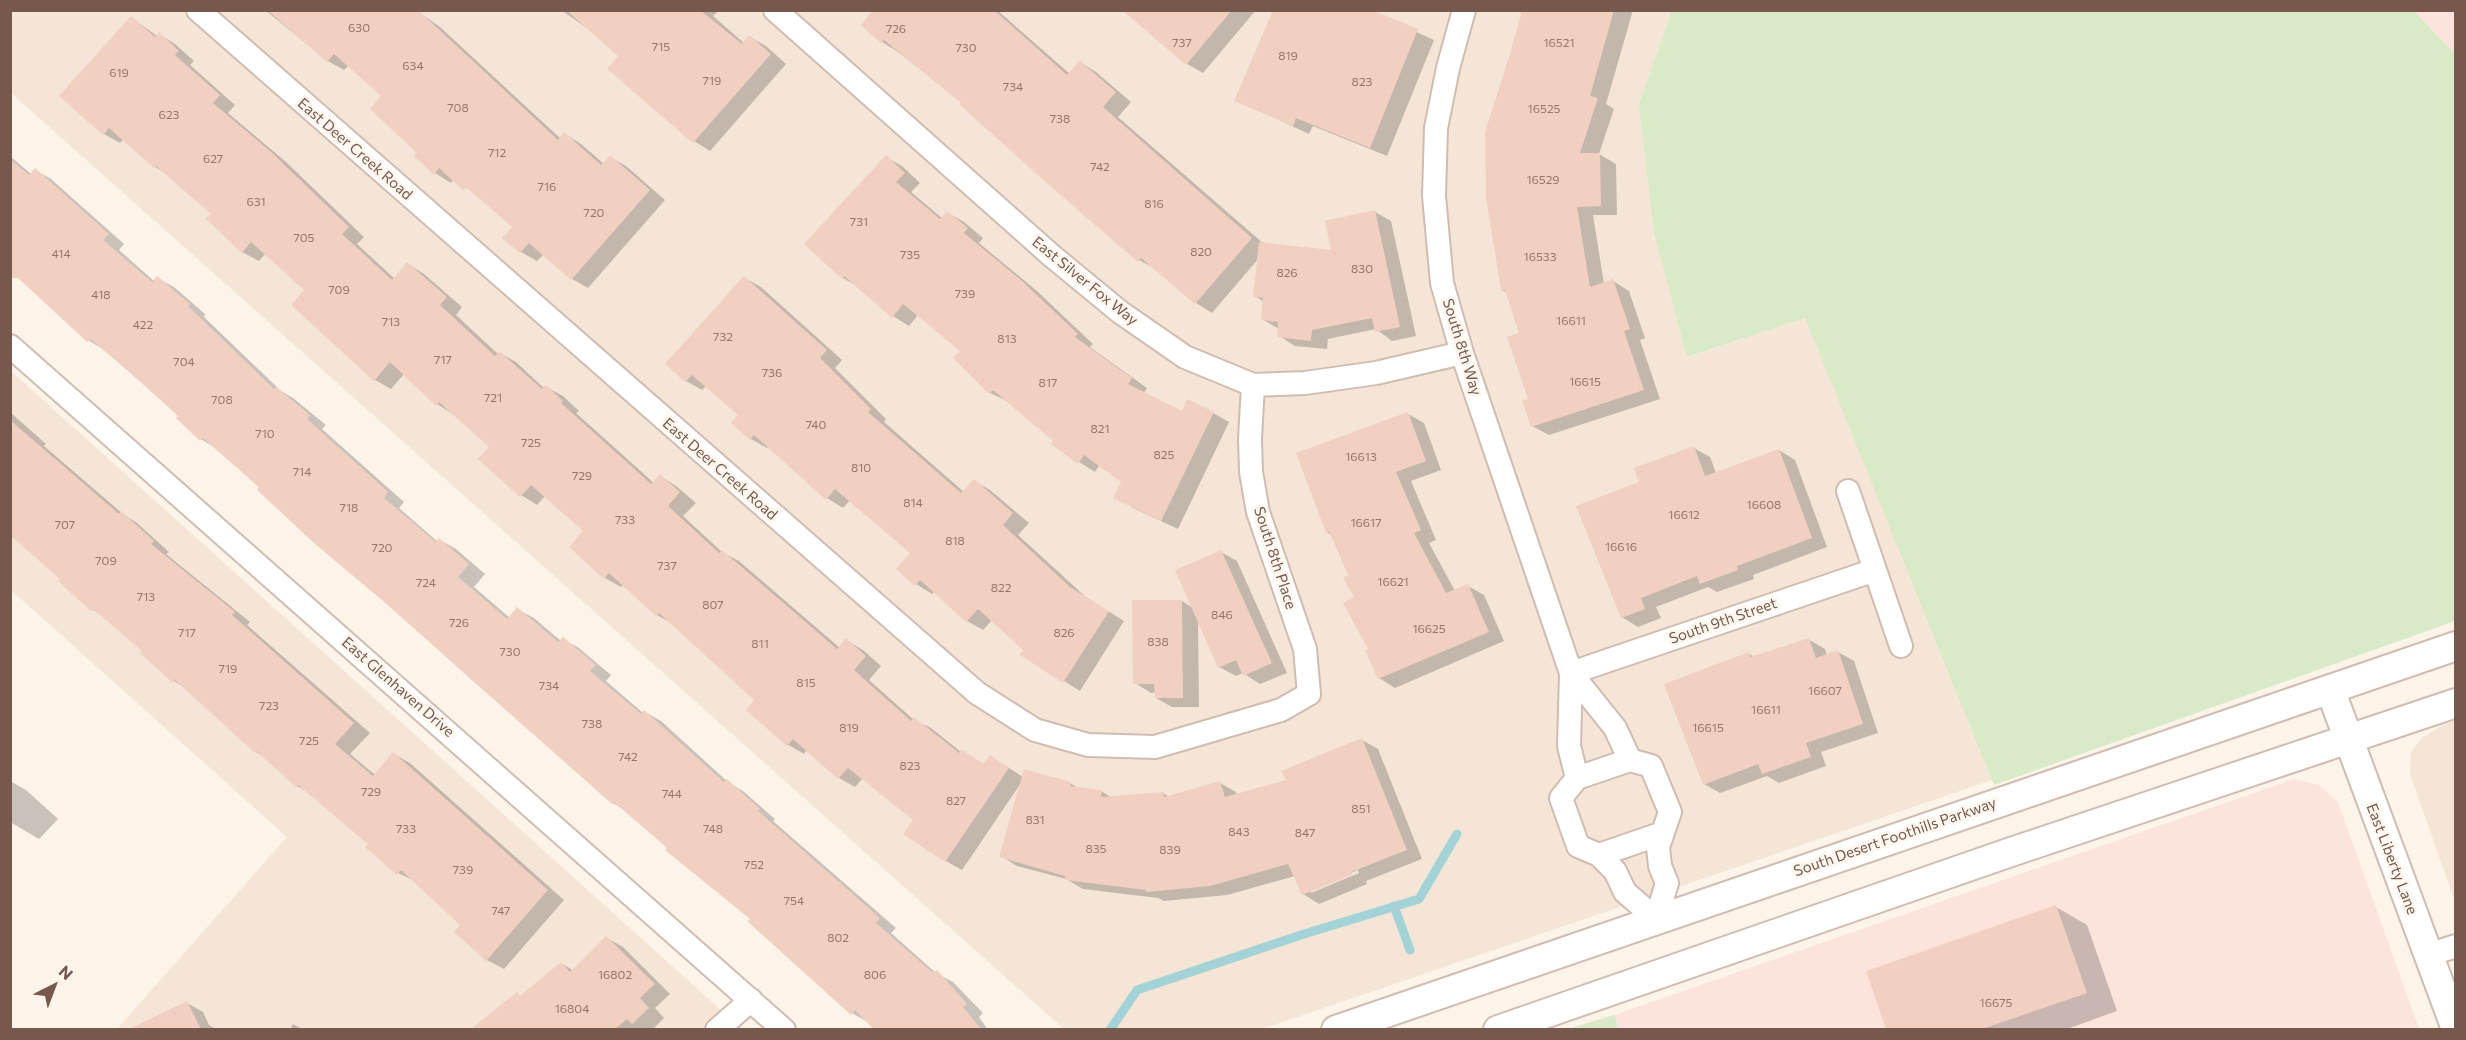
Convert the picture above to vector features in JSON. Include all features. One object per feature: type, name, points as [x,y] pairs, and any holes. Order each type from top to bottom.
[{"type":"street","name":"East Deer Creek Road","points":[[198,10],[977,693],[1035,730],[1088,745],[1155,747],[1281,710],[1309,694]]},
{"type":"street","name":"East Silver Fox Way","points":[[775,10],[1052,256],[1119,312],[1185,357],[1253,385],[1305,383],[1376,373],[1462,353]]},
{"type":"street","name":"South 8th Way","points":[[1464,10],[1448,68],[1436,128],[1434,196],[1442,283],[1462,353],[1571,673],[1615,728],[1630,760]]},
{"type":"street","name":"East Glenhaven Drive","points":[[10,346],[784,1029]]},
{"type":"street","name":"South 8th Place","points":[[1253,385],[1251,472],[1257,502],[1280,579],[1305,649],[1309,694]]},
{"type":"street","points":[[1848,490],[1901,646]]},
{"type":"street","name":"South 9th Street","points":[[1571,673],[1875,570]]},
{"type":"street","name":"South Desert Foothills Parkway","points":[[1336,1029],[2456,646]]},
{"type":"street","name":"South 8th Way","points":[[1571,673],[1569,746],[1577,778]]},
{"type":"street","name":"East Liberty Lane","points":[[2330,689],[2456,1029]]},
{"type":"street","points":[[1498,1029],[2347,738],[2456,703]]},
{"type":"street","points":[[1630,760],[1651,766],[1670,812],[1658,847],[1660,866],[1667,883],[1656,919],[1625,892],[1615,871],[1599,855],[1578,846],[1561,798],[1577,778],[1630,760]]},
{"type":"street","points":[[1599,855],[1663,833]]},
{"type":"street","points":[[2428,955],[2456,946]]},
{"type":"street","points":[[717,1029],[751,1000]]},
{"type":"shaded area","points":[[11,11],[1672,11],[1639,105],[1688,357],[1805,318],[1995,779],[1262,1029],[1064,1029],[11,93]]},
{"type":"shaded area","points":[[2414,11],[2455,11],[2455,54]]},
{"type":"shaded area","points":[[11,371],[742,1029],[117,1029],[287,837],[11,590]]},
{"type":"shaded area","points":[[2456,721],[2455,902],[2410,774],[2411,752],[2422,738],[2443,725]]},
{"type":"shaded area","points":[[2294,779],[2319,785],[2338,802],[2419,1029],[1619,1030],[1614,1015]]},
{"type":"green space","points":[[1672,10],[2414,11],[2455,54],[2455,621],[1994,785],[1805,318],[1687,357],[1654,232],[1639,105]]},
{"type":"green space","points":[[1614,1015],[1619,1029],[1568,1029]]},
{"type":"building","points":[[267,10],[418,10],[558,140],[564,132],[601,165],[610,155],[650,190],[571,280],[529,243],[520,253],[502,238],[512,227],[466,187],[463,190],[439,168],[434,175],[414,156],[417,153],[370,109],[381,96],[334,54],[327,62]]},
{"type":"building","points":[[566,10],[700,10],[742,44],[749,35],[771,54],[693,143],[607,69],[618,56]]},
{"type":"building","points":[[873,10],[994,10],[1067,75],[1080,61],[1116,92],[1103,107],[1252,238],[1195,304],[1141,258],[1138,262],[1041,178],[960,105],[961,103],[884,40],[881,43],[861,25]]},
{"type":"building","points":[[1122,10],[1232,10],[1186,65]]},
{"type":"building","points":[[1273,10],[1372,10],[1418,29],[1370,148],[1296,118],[1293,126],[1234,101]]},
{"type":"building","points":[[1522,10],[1614,10],[1590,96],[1598,98],[1580,153],[1600,153],[1601,206],[1577,207],[1590,287],[1613,279],[1630,329],[1624,331],[1644,390],[1531,427],[1522,401],[1528,399],[1507,337],[1519,333],[1505,290],[1501,290],[1486,197],[1485,132]]},
{"type":"building","points":[[131,16],[155,37],[159,32],[179,51],[175,55],[220,95],[213,103],[270,151],[349,227],[342,234],[392,280],[407,262],[447,297],[440,305],[495,356],[499,351],[542,389],[546,385],[563,401],[561,403],[651,484],[660,474],[680,492],[668,506],[719,553],[722,550],[837,649],[846,638],[866,656],[854,670],[911,721],[914,717],[959,753],[961,749],[983,764],[990,755],[1009,768],[945,862],[903,834],[913,820],[848,768],[838,779],[793,739],[787,746],[746,710],[754,700],[659,613],[656,616],[609,573],[604,579],[569,547],[583,531],[531,485],[520,497],[478,459],[489,447],[439,402],[436,406],[390,362],[374,381],[291,305],[304,290],[251,242],[242,253],[206,219],[211,214],[156,166],[154,168],[109,128],[103,135],[59,96]]},
{"type":"building","points":[[886,155],[905,173],[896,182],[940,219],[947,211],[968,228],[964,233],[1021,280],[1078,334],[1075,337],[1132,378],[1128,384],[1182,411],[1187,399],[1214,412],[1161,521],[1113,498],[1121,482],[1084,455],[1078,464],[1051,444],[1053,441],[993,390],[989,394],[953,358],[960,351],[903,304],[892,318],[844,276],[842,279],[804,244]]},
{"type":"building","points":[[10,159],[29,175],[35,168],[109,234],[103,240],[152,282],[157,276],[190,304],[188,306],[274,389],[276,387],[310,415],[307,419],[388,492],[384,498],[436,542],[439,538],[469,564],[458,577],[507,619],[517,607],[558,642],[563,637],[596,665],[590,671],[641,714],[644,710],[724,782],[727,779],[760,809],[758,811],[880,918],[876,923],[933,973],[937,970],[967,1004],[963,1007],[981,1029],[873,1029],[855,1010],[851,1015],[747,921],[750,919],[665,850],[667,848],[614,802],[612,804],[383,601],[314,543],[257,490],[259,487],[203,438],[200,441],[176,418],[178,416],[131,373],[90,339],[87,342],[18,278],[10,278]]},
{"type":"building","points":[[1375,210],[1400,327],[1375,332],[1372,318],[1312,330],[1311,341],[1277,337],[1278,322],[1261,320],[1263,298],[1253,297],[1259,242],[1331,250],[1325,221]]},
{"type":"building","points":[[744,276],[827,350],[820,358],[871,409],[868,412],[961,493],[974,479],[1013,513],[1003,525],[1070,587],[1109,611],[1063,683],[1020,655],[1023,650],[978,609],[966,622],[920,580],[915,586],[896,569],[910,553],[835,489],[826,500],[754,435],[750,440],[731,423],[738,415],[692,375],[685,382],[665,364]]},
{"type":"building","points":[[1408,412],[1426,461],[1396,472],[1421,530],[1414,533],[1446,593],[1468,584],[1489,632],[1378,679],[1365,650],[1368,649],[1343,603],[1354,597],[1343,578],[1348,575],[1329,531],[1326,533],[1296,453]]},
{"type":"building","points":[[10,420],[119,514],[121,511],[154,541],[151,544],[235,612],[232,615],[354,723],[335,744],[373,776],[393,752],[548,890],[486,961],[454,932],[460,925],[401,870],[397,875],[365,847],[368,844],[298,785],[296,787],[256,751],[255,753],[175,680],[173,683],[140,653],[142,651],[93,609],[91,611],[58,581],[60,579],[10,535]]},
{"type":"building","points":[[1694,446],[1705,476],[1779,449],[1812,538],[1737,566],[1738,570],[1700,584],[1697,576],[1641,598],[1645,609],[1621,618],[1576,506],[1639,482],[1634,468]]},
{"type":"building","points":[[1221,550],[1272,663],[1243,676],[1236,660],[1218,668],[1175,570]]},
{"type":"building","points":[[1132,600],[1182,600],[1183,698],[1155,698],[1154,684],[1133,684]]},
{"type":"building","points":[[1809,638],[1816,658],[1838,650],[1863,724],[1806,743],[1811,757],[1762,774],[1758,764],[1703,785],[1664,684],[1749,652],[1750,657]]},
{"type":"building","points":[[1362,738],[1407,850],[1351,872],[1352,875],[1302,895],[1288,864],[1210,886],[1146,892],[1146,890],[1065,880],[1065,876],[999,857],[1024,769],[1071,782],[1070,786],[1102,790],[1101,797],[1163,792],[1164,797],[1220,781],[1225,797],[1286,780],[1281,771]]},
{"type":"building","points":[[2056,905],[2087,993],[1982,1029],[1886,1029],[1866,971]]},
{"type":"building","points":[[606,936],[655,984],[640,998],[649,1008],[632,1024],[627,1019],[615,1029],[471,1029],[517,992],[520,996],[561,962],[570,972]]},
{"type":"building","points":[[187,1001],[201,1029],[129,1029]]},
{"type":"waterway","points":[[1110,1030],[1137,990],[1304,934],[1419,899],[1457,834]]},
{"type":"waterway","points":[[1394,906],[1410,950]]}]
